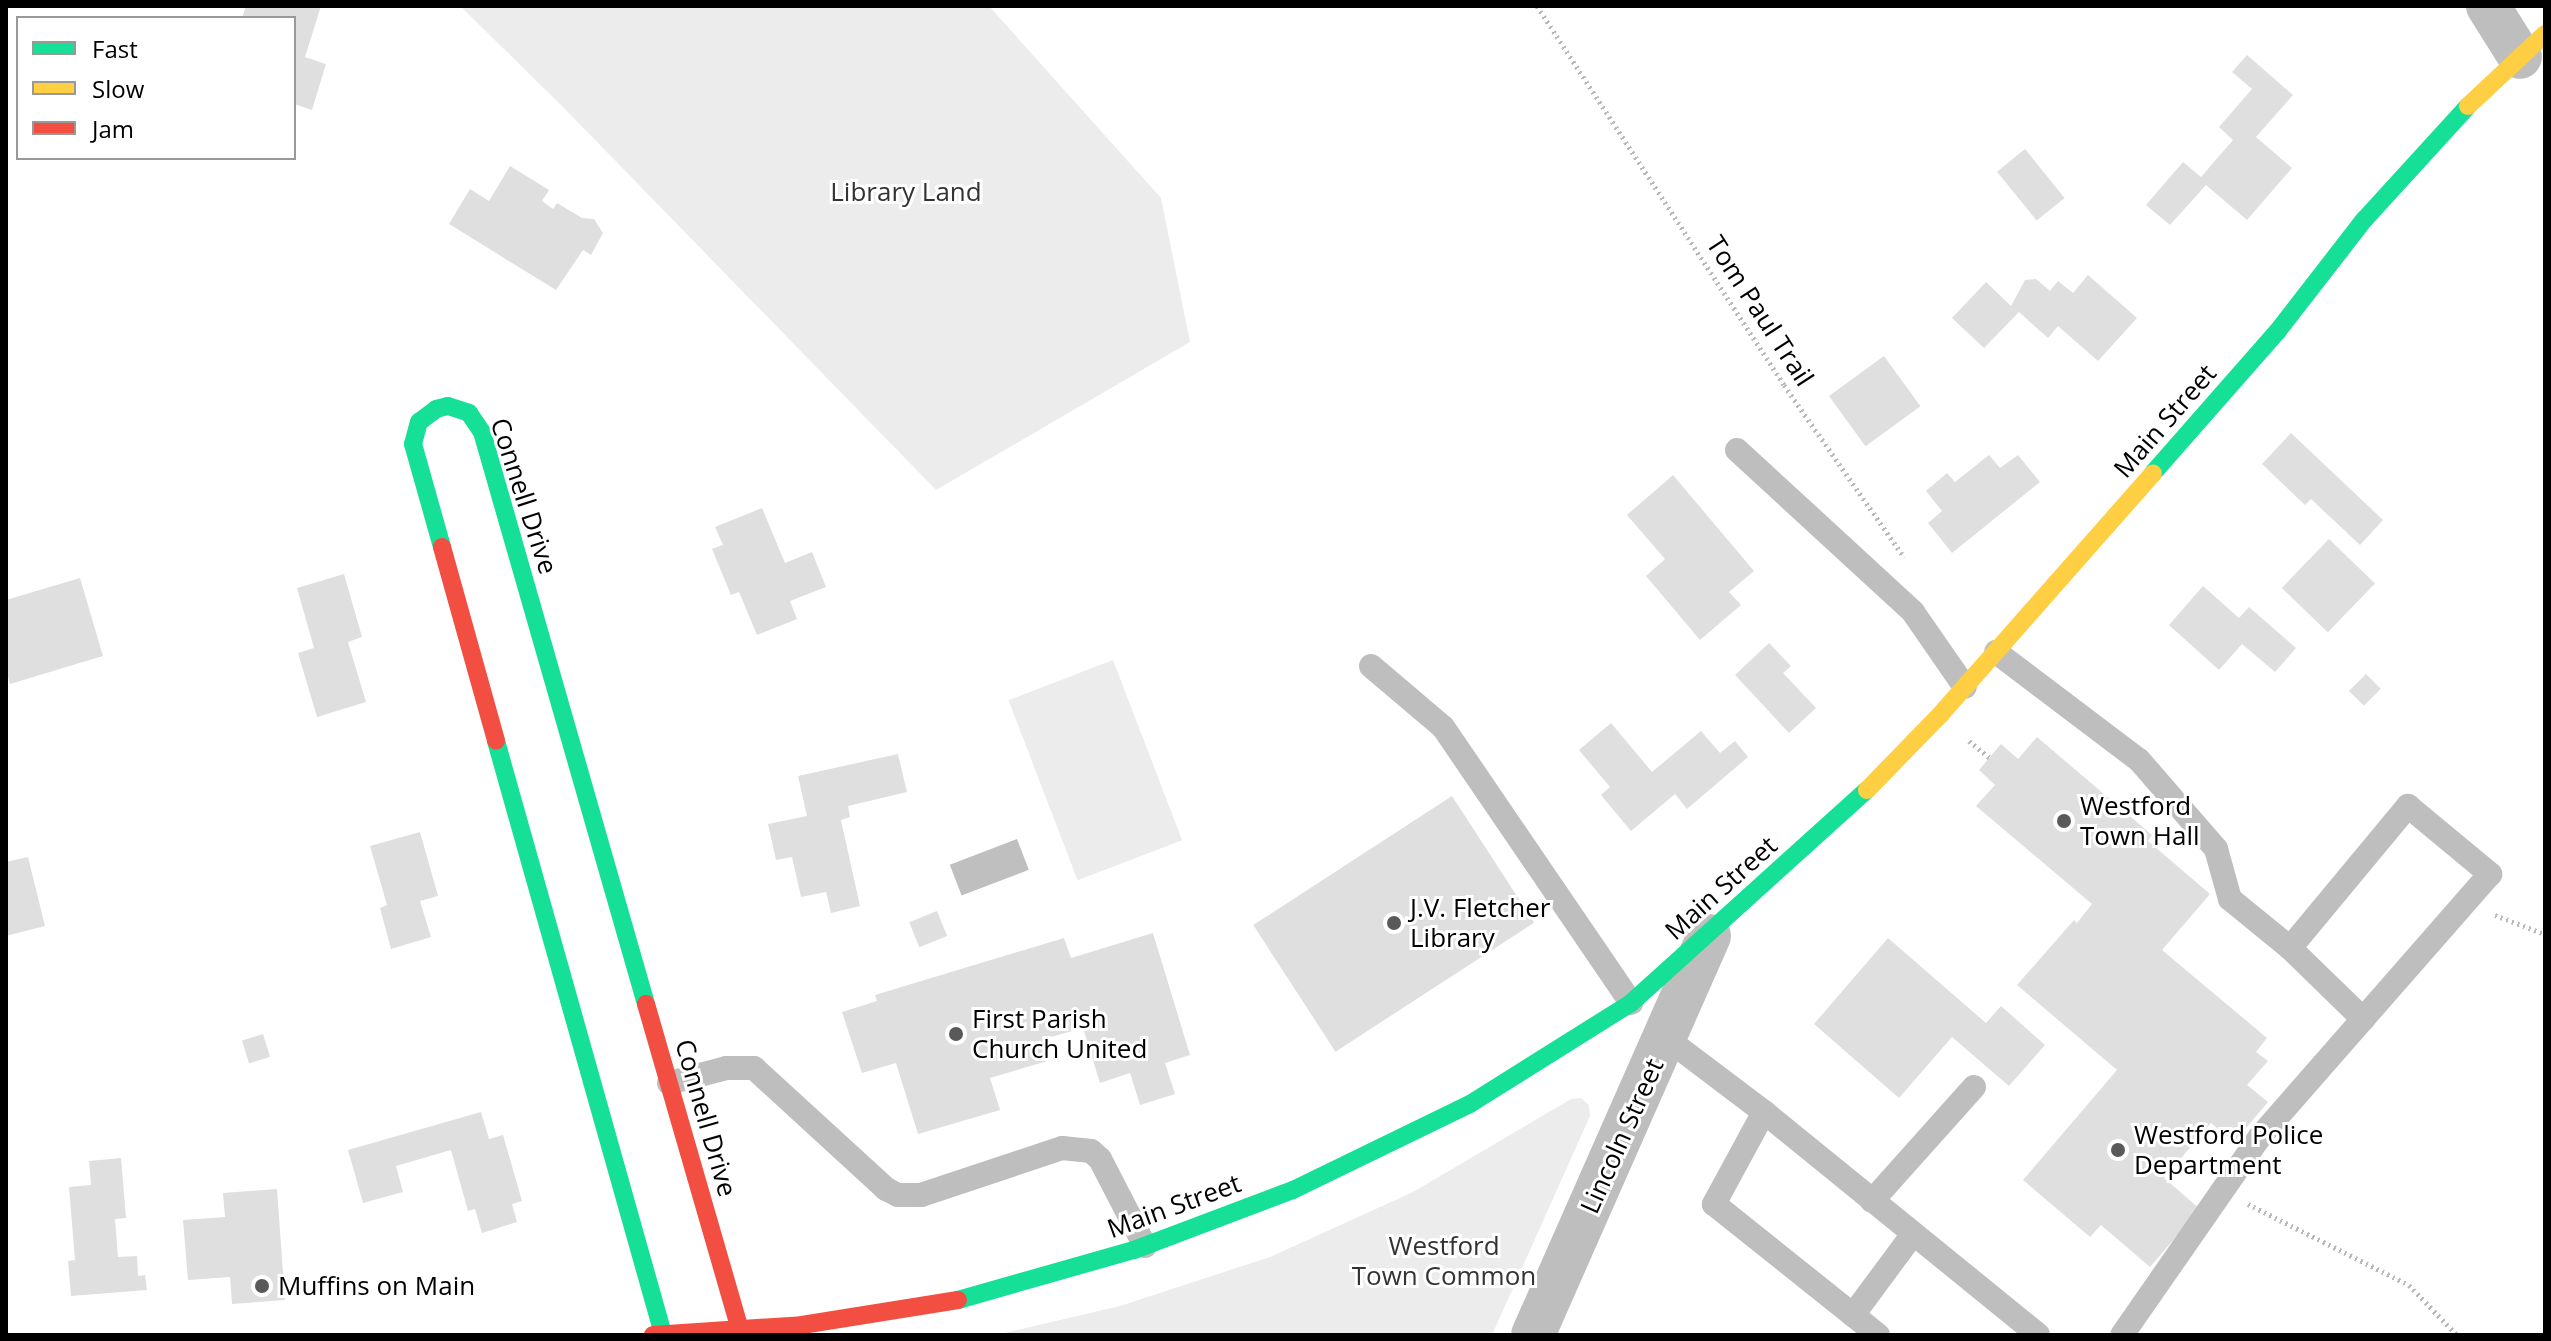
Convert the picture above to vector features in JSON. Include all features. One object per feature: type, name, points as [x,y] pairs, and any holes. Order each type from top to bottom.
[{"type":"main road","name":"Main Street","points":[[653,1335],[712,1333],[864,1318],[941,1305],[1145,1246],[1293,1190],[1470,1104],[1631,1003],[1709,936],[1869,788],[1965,687],[2277,332],[2364,220],[2453,120],[2532,45]]},
{"type":"main road","name":"Connell Drive","points":[[663,1334],[413,444],[419,422],[436,409],[448,406],[469,413],[482,432],[740,1329]]},
{"type":"main road","points":[[864,1318],[883,1335]]},
{"type":"street","points":[[2488,6],[2532,45]]},
{"type":"street","name":"Lincoln Street","points":[[1533,1335],[1709,936]]},
{"type":"lane","points":[[1737,450],[1913,612],[1965,687]]},
{"type":"lane","points":[[1996,652],[2139,760],[2216,849],[2230,899],[2290,948],[2363,1019]]},
{"type":"lane","points":[[1371,666],[1443,727],[1631,1003]]},
{"type":"lane","points":[[2122,1335],[2259,1138],[2490,874],[2408,806],[2290,948]]},
{"type":"lane","points":[[1666,1038],[1764,1112],[2038,1335]]},
{"type":"lane","points":[[669,1083],[726,1068],[754,1068],[886,1189],[898,1195],[921,1195],[1062,1148],[1091,1151],[1100,1159],[1145,1246]]},
{"type":"lane","points":[[1872,1201],[1974,1087]]},
{"type":"lane","points":[[1764,1112],[1714,1204],[1878,1335]]},
{"type":"lane","points":[[1853,1315],[1913,1234]]},
{"type":"path","name":"Tom Paul Trail","points":[[1537,6],[1784,385],[1907,562]]},
{"type":"path","points":[[1968,740],[1990,758]]},
{"type":"path","points":[[2464,904],[2545,934]]},
{"type":"path","points":[[2222,1191],[2409,1285],[2457,1335]]},
{"type":"green space","name":"Library Land","points":[[460,6],[989,6],[1161,198],[1190,342],[936,490],[562,106]]},
{"type":"green space","points":[[1113,660],[1182,840],[1078,880],[1008,700]]},
{"type":"green space","name":"Westford Town Common","points":[[1581,1098],[1589,1105],[1590,1116],[1492,1335],[995,1335],[1120,1306],[1270,1257],[1413,1192],[1571,1099]]},
{"type":"shaded area","points":[[1017,839],[1029,870],[962,896],[950,865]]},
{"type":"building","points":[[246,6],[321,6],[305,57],[326,64],[312,110],[296,105],[296,16],[243,16]]},
{"type":"building","points":[[2247,55],[2293,95],[2256,137],[2292,168],[2247,220],[2206,185],[2170,225],[2146,205],[2183,162],[2201,177],[2233,140],[2219,127],[2252,89],[2232,72]]},
{"type":"building","points":[[2025,149],[2065,198],[2037,221],[1997,172]]},
{"type":"building","points":[[510,166],[549,190],[542,201],[553,209],[557,203],[582,218],[594,219],[603,233],[591,255],[583,250],[556,290],[449,224],[470,189],[489,201]]},
{"type":"building","points":[[2088,275],[2137,318],[2098,361],[2058,326],[2048,338],[2019,312],[1984,348],[1952,318],[1986,282],[2011,306],[2025,280],[2036,279],[2050,291],[2058,281],[2073,293]]},
{"type":"building","points":[[1884,356],[1920,406],[1865,446],[1829,396]]},
{"type":"building","points":[[2291,433],[2383,520],[2360,545],[2311,499],[2305,505],[2262,464]]},
{"type":"building","points":[[1989,455],[2000,468],[2018,455],[2040,482],[1952,553],[1928,523],[1942,511],[1926,491],[1947,473],[1955,482]]},
{"type":"building","points":[[1673,475],[1754,571],[1729,592],[1741,605],[1700,640],[1646,576],[1665,559],[1627,515]]},
{"type":"building","points":[[762,508],[785,563],[812,552],[826,587],[790,601],[797,619],[757,635],[739,592],[731,595],[712,549],[723,545],[715,527]]},
{"type":"building","points":[[2329,539],[2375,583],[2328,632],[2282,588]]},
{"type":"building","points":[[344,574],[362,637],[348,642],[366,702],[317,717],[298,653],[314,648],[297,588]]},
{"type":"building","points":[[80,578],[103,656],[10,684],[6,670],[6,600]]},
{"type":"building","points":[[2203,586],[2239,618],[2249,607],[2296,648],[2275,672],[2242,644],[2219,670],[2169,625]]},
{"type":"building","points":[[1769,643],[1791,666],[1783,673],[1816,708],[1789,733],[1735,675]]},
{"type":"building","points":[[2366,674],[2381,689],[2364,706],[2349,691]]},
{"type":"building","points":[[1611,723],[1652,772],[1701,731],[1720,753],[1735,741],[1748,757],[1687,809],[1675,794],[1631,831],[1601,795],[1610,787],[1579,750]]},
{"type":"building","points":[[2037,737],[2152,835],[2148,841],[2210,894],[2162,950],[2267,1038],[2256,1052],[2268,1061],[2247,1085],[2268,1102],[2234,1142],[2211,1123],[2164,1178],[2200,1209],[2150,1267],[2101,1225],[2090,1237],[2023,1180],[2117,1070],[2017,985],[2092,904],[1976,806],[1995,785],[1979,770],[2001,744],[2018,759]]},
{"type":"building","points":[[898,754],[907,792],[848,806],[850,817],[841,820],[860,906],[831,913],[826,892],[801,897],[792,857],[776,860],[768,824],[807,816],[798,776]]},
{"type":"building","name":"J.V. Fletcher Library","points":[[1452,796],[1534,923],[1335,1052],[1253,925]]},
{"type":"building","points":[[420,832],[438,896],[420,901],[431,937],[391,949],[380,908],[387,905],[370,846]]},
{"type":"building","points":[[28,857],[45,926],[6,936],[6,862]]},
{"type":"building","points":[[937,911],[947,936],[919,947],[909,922]]},
{"type":"building","name":"First Parish Church United","points":[[1153,933],[1190,1055],[1165,1063],[1175,1094],[1140,1105],[1130,1073],[1100,1083],[1083,1028],[1044,1039],[1051,1060],[990,1078],[1000,1110],[918,1134],[896,1063],[862,1073],[842,1012],[877,1001],[875,995],[1064,938],[1071,958]]},
{"type":"building","points":[[1888,938],[1986,1023],[2001,1006],[2045,1045],[2009,1086],[1952,1037],[1899,1098],[1814,1024]]},
{"type":"building","points":[[263,1034],[270,1057],[249,1063],[242,1040]]},
{"type":"building","points":[[481,1112],[489,1139],[503,1135],[522,1201],[512,1204],[517,1222],[482,1233],[475,1209],[468,1211],[451,1150],[396,1166],[403,1192],[363,1203],[348,1150]]},
{"type":"building","points":[[121,1158],[126,1218],[115,1219],[118,1257],[137,1256],[138,1276],[145,1275],[147,1290],[71,1296],[68,1261],[75,1260],[69,1187],[91,1185],[89,1161]]},
{"type":"building","points":[[277,1189],[285,1300],[232,1304],[230,1277],[188,1280],[183,1220],[225,1217],[223,1193]]},
{"type":"traffic: fast","points":[[2153,473],[2277,332],[2364,220],[2468,106]]},
{"type":"traffic: fast","points":[[442,547],[413,444],[419,422],[436,409],[448,406],[469,413],[482,432],[646,1004]]},
{"type":"traffic: fast","points":[[496,741],[663,1334]]},
{"type":"traffic: fast","points":[[958,1300],[1134,1250],[1293,1190],[1470,1104],[1631,1003],[1867,790]]},
{"type":"traffic: slow","points":[[2468,106],[2545,34]]},
{"type":"traffic: slow","points":[[1867,790],[1940,715],[2153,473]]},
{"type":"traffic: jam","points":[[442,547],[496,741]]},
{"type":"traffic: jam","points":[[646,1004],[740,1329]]},
{"type":"traffic: jam","points":[[653,1335],[802,1325],[958,1300]]},
{"type":"place","name":"Westford Town Hall","points":[[2064,821]]},
{"type":"place","name":"J.V. Fletcher Library","points":[[1394,923]]},
{"type":"place","name":"First Parish Church United","points":[[956,1034]]},
{"type":"place","name":"Westford Police Department","points":[[2118,1150]]},
{"type":"place","name":"Muffins on Main","points":[[262,1286]]}]
